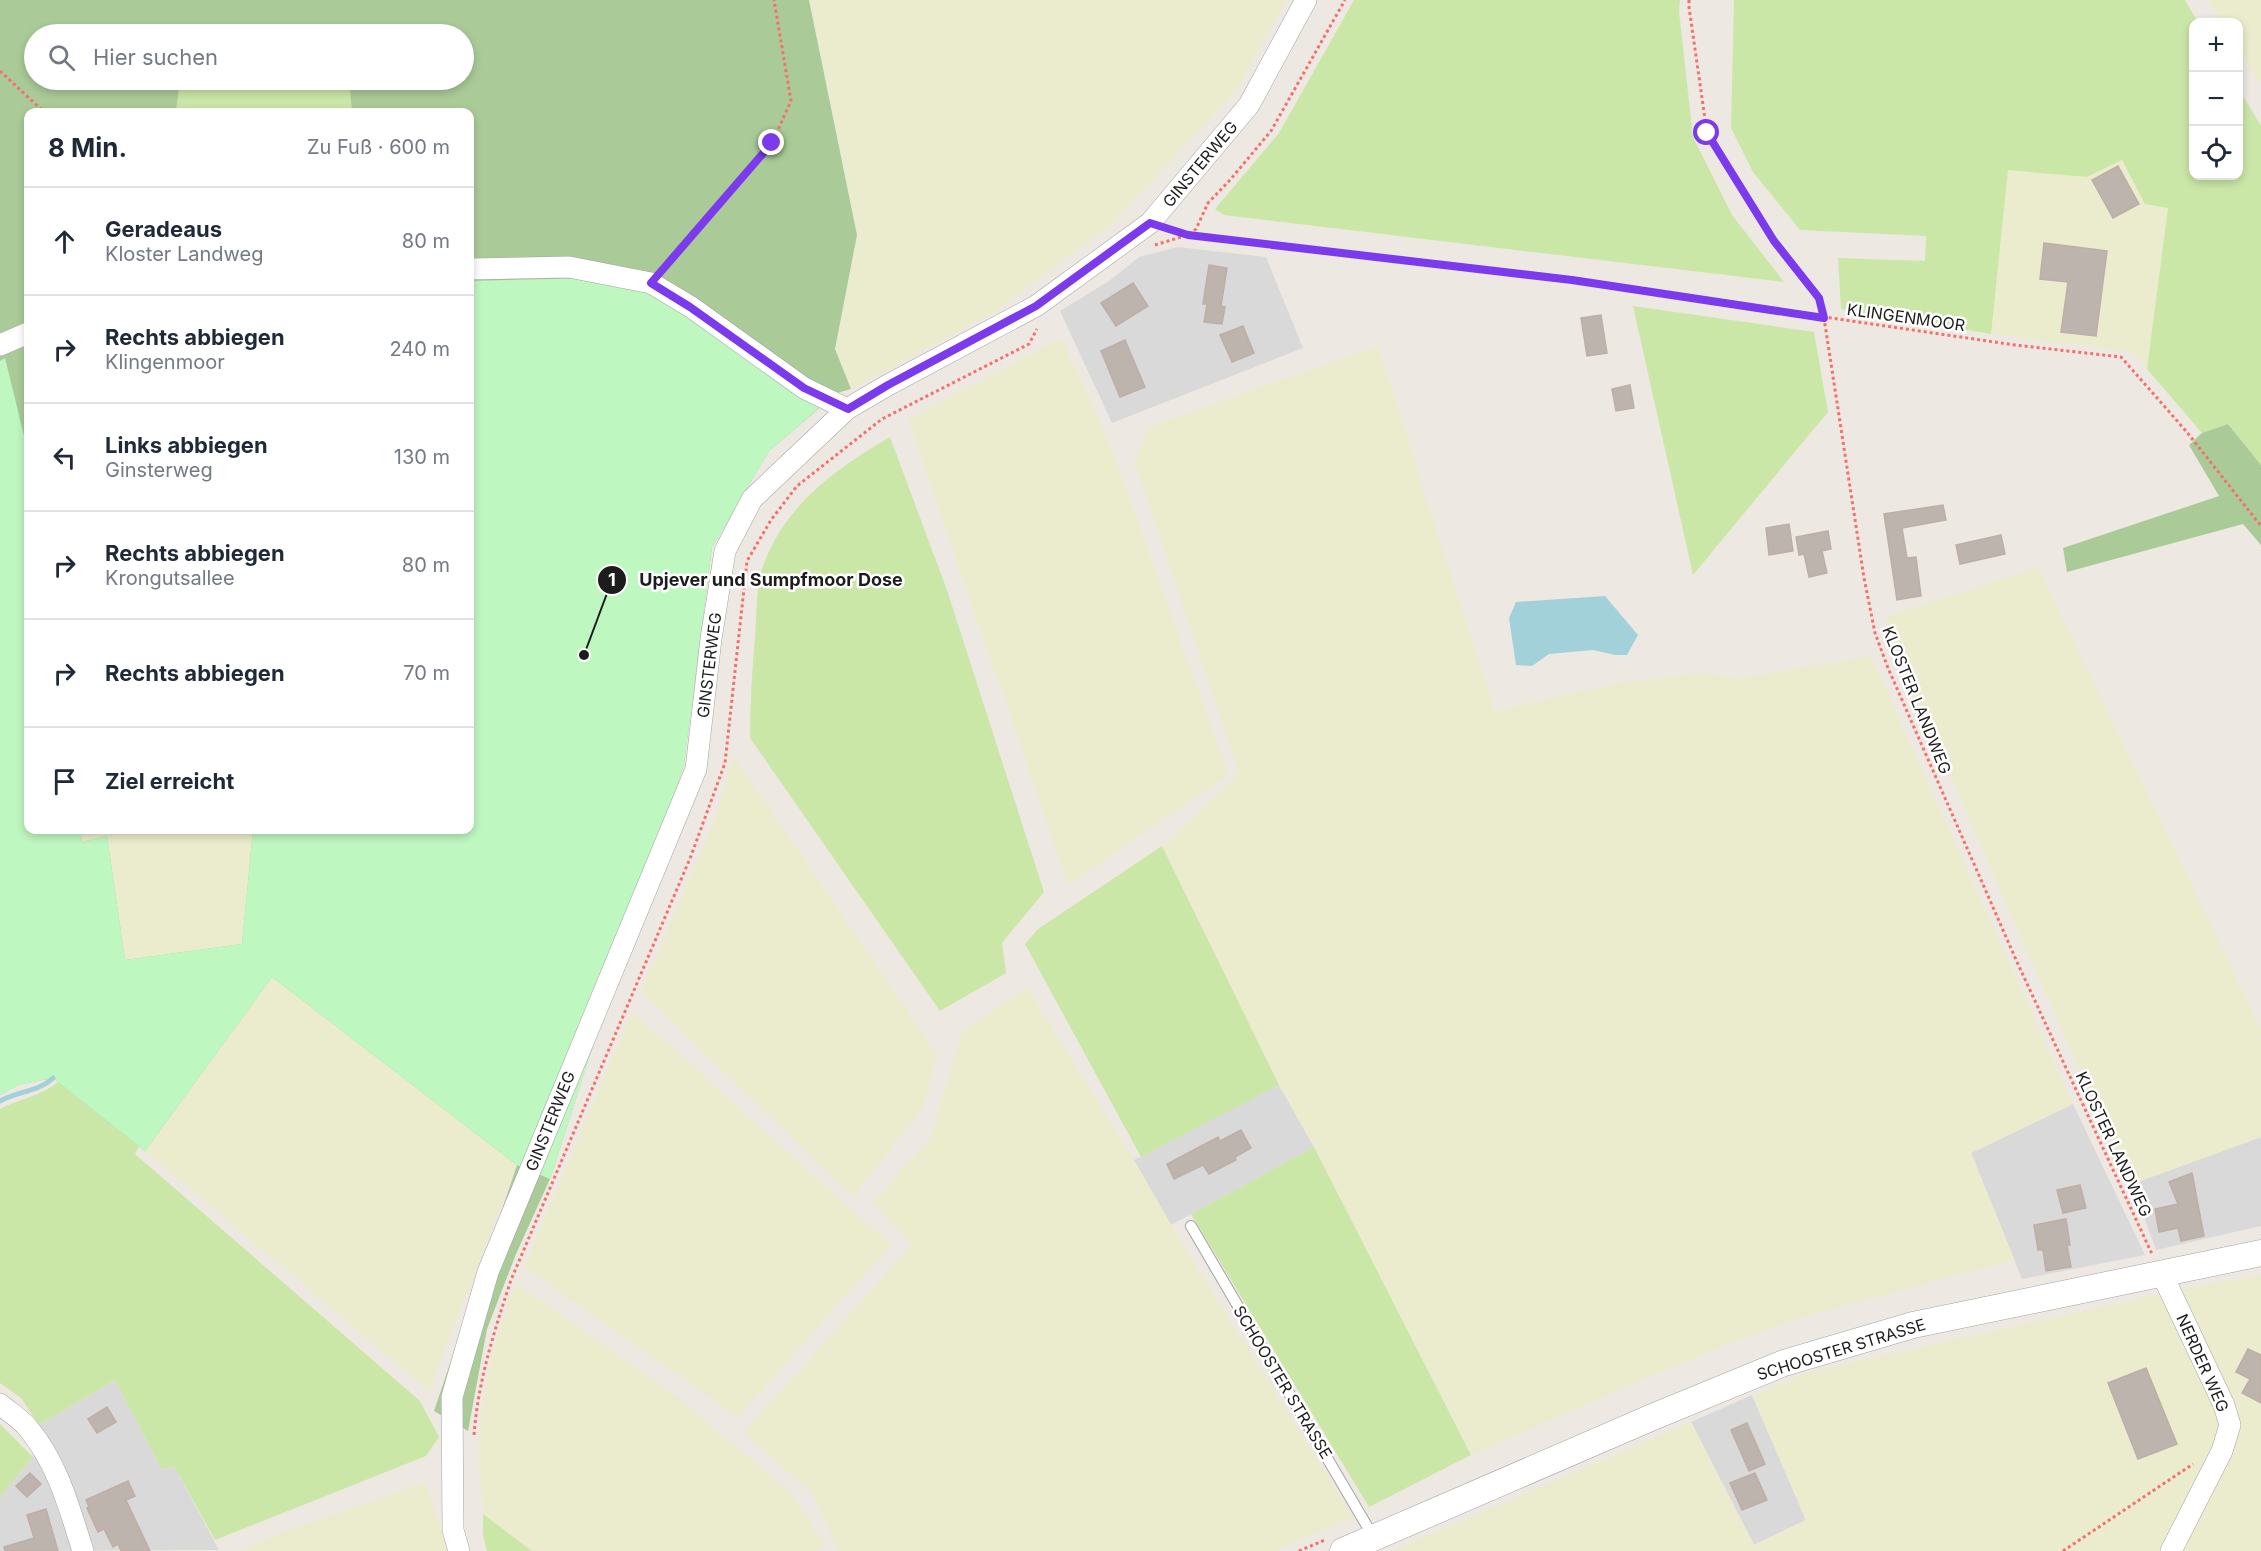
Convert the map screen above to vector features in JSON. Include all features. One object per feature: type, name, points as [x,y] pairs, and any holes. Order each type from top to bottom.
[{"type":"street","name":"GINSTERWEG","points":[[459,1551],[453,1530],[452,1397],[488,1272],[696,769],[711,639],[725,551],[752,499],[848,409],[888,385],[1036,306],[1150,223],[1249,105],[1306,0]]},
{"type":"street","points":[[474,268],[569,267],[651,283],[690,307],[804,388],[848,409]]},
{"type":"street","points":[[0,345],[24,335]]},
{"type":"street","name":"SCHOOSTER STRASSE","points":[[1343,1551],[1655,1416],[1784,1363],[1912,1325],[2158,1267],[2261,1253]]},
{"type":"street","name":"NERDER WEG","points":[[2158,1267],[2224,1405],[2230,1425],[2222,1451],[2171,1551]]},
{"type":"street","points":[[0,1404],[27,1427],[46,1453],[61,1481],[82,1551]]},
{"type":"lane","name":"SCHOOSTER STRASSE","points":[[1191,1226],[1374,1538]]},
{"type":"path","points":[[651,283],[772,143],[791,100],[774,0]]},
{"type":"path","name":"KLOSTER LANDWEG","points":[[1689,0],[1707,133],[1774,241],[1819,298],[1875,633],[1904,707],[2017,962],[2158,1267]]},
{"type":"path","points":[[0,71],[40,108]]},
{"type":"path","name":"KLINGENMOOR","points":[[1150,223],[1188,235],[1572,280],[2015,345],[2121,357],[2186,431],[2261,526]]},
{"type":"path","points":[[2063,1551],[2225,1441]]},
{"type":"shaded area","points":[[1178,247],[1266,257],[1303,348],[1112,423],[1060,311],[1109,281],[1139,257]]},
{"type":"shaded area","points":[[1279,1085],[1314,1147],[1171,1225],[1134,1160]]},
{"type":"shaded area","points":[[2073,1104],[2145,1255],[2022,1279],[1971,1153]]},
{"type":"shaded area","points":[[2261,1137],[2261,1226],[2156,1250],[2132,1184]]},
{"type":"shaded area","points":[[115,1380],[162,1470],[174,1466],[219,1550],[0,1551],[0,1497],[33,1457],[39,1425]]},
{"type":"shaded area","points":[[1752,1395],[1806,1520],[1754,1545],[1691,1422]]},
{"type":"green space","points":[[0,0],[809,0],[857,235],[835,349],[851,389],[837,393],[769,451],[712,547],[684,764],[550,1179],[516,1254],[487,1329],[468,1431],[434,1411],[517,1165],[272,977],[145,1151],[53,1078],[18,1085],[0,1095]]},
{"type":"green space","points":[[809,0],[1287,0],[1236,90],[1113,223],[993,313],[851,389],[835,349],[857,235]]},
{"type":"green space","points":[[1354,0],[1680,0],[1679,11],[1693,137],[1732,215],[1784,282],[1224,215],[1215,209],[1279,133]]},
{"type":"green space","points":[[1734,0],[2185,0],[2196,18],[2189,18],[2189,180],[2243,180],[2243,96],[2261,126],[2261,465],[2228,424],[2202,433],[2147,369],[2168,208],[2145,204],[2122,160],[2087,177],[2008,170],[1991,334],[1841,309],[1838,258],[1925,261],[1926,236],[1800,230],[1753,172],[1731,128]]},
{"type":"green space","points":[[2208,0],[2261,0],[2261,84],[2243,55],[2243,18],[2219,18]]},
{"type":"green space","points":[[179,90],[350,90],[352,108],[176,108]]},
{"type":"green space","points":[[2121,160],[2145,204],[2168,208],[2147,369],[2132,352],[1991,334],[2008,170],[2087,177]]},
{"type":"green space","points":[[593,278],[645,290],[820,407],[769,451],[712,547],[684,764],[550,1179],[517,1165],[272,977],[145,1151],[53,1078],[18,1085],[0,1095],[0,361],[5,358],[24,436],[24,834],[81,834],[82,842],[107,836],[125,960],[242,944],[253,834],[474,834],[474,281]]},
{"type":"green space","points":[[1633,306],[1814,332],[1828,412],[1693,575]]},
{"type":"green space","points":[[1062,338],[1111,447],[1229,775],[1068,885],[908,419]]},
{"type":"green space","points":[[1378,346],[1495,711],[1613,684],[1697,673],[1744,678],[1871,656],[2073,1104],[1971,1153],[2015,1261],[1807,1316],[1741,1339],[1471,1455],[1314,1147],[1279,1085],[1162,846],[1239,774],[1134,460],[1151,426]]},
{"type":"green space","points":[[2228,424],[2261,465],[2261,545],[2243,524],[2067,572],[2063,548],[2219,496],[2189,445],[2202,433]]},
{"type":"green space","points":[[890,437],[947,590],[1044,892],[1002,943],[1006,973],[940,1011],[750,738],[751,688],[759,585],[762,569],[772,546],[783,526],[813,491],[849,463]]},
{"type":"green space","points":[[2038,567],[2261,1028],[2261,1137],[2132,1184],[2035,970],[1886,628],[1888,616]]},
{"type":"green space","points":[[734,756],[937,1054],[923,1108],[853,1197],[641,992],[715,819]]},
{"type":"green space","points":[[81,834],[253,834],[242,944],[125,960],[107,836],[82,842]]},
{"type":"green space","points":[[1162,846],[1279,1085],[1141,1157],[1025,944],[1038,929]]},
{"type":"green space","points":[[272,976],[517,1165],[429,1391],[145,1151]]},
{"type":"green space","points":[[1027,987],[1134,1160],[1171,1225],[1353,1517],[1275,1551],[838,1551],[813,1494],[743,1433],[912,1244],[872,1202],[931,1138],[962,1031]]},
{"type":"green space","points":[[632,1011],[891,1245],[738,1417],[524,1267]]},
{"type":"green space","points":[[58,1082],[139,1146],[135,1154],[420,1401],[439,1437],[426,1456],[215,1540],[174,1466],[162,1470],[115,1380],[39,1425],[21,1398],[0,1383],[0,1109],[44,1091]]},
{"type":"green space","points":[[1314,1147],[1471,1455],[1369,1507],[1191,1214]]},
{"type":"green space","points":[[2261,1275],[2261,1551],[1392,1551],[1691,1422],[1754,1545],[1806,1520],[1752,1395],[1806,1373],[2186,1288]]},
{"type":"green space","points":[[516,1283],[678,1397],[793,1495],[825,1545],[816,1551],[532,1551],[483,1514],[478,1453],[482,1402],[493,1350]]},
{"type":"green space","points":[[0,1424],[33,1457],[0,1497]]},
{"type":"green space","points":[[426,1482],[448,1551],[242,1551],[283,1532]]},
{"type":"green space","points":[[483,1514],[532,1551],[487,1551],[483,1535]]},
{"type":"water","points":[[1605,596],[1638,635],[1627,655],[1593,650],[1549,654],[1532,666],[1516,665],[1509,618],[1516,602]]},
{"type":"building","points":[[2118,166],[2139,204],[2113,218],[2092,180]]},
{"type":"building","points":[[2044,243],[2107,251],[2096,336],[2061,332],[2068,282],[2040,279]]},
{"type":"building","points":[[1209,265],[1227,268],[1221,306],[1225,307],[1222,324],[1204,322],[1207,304],[1203,304]]},
{"type":"building","points":[[1133,283],[1148,306],[1116,326],[1101,303]]},
{"type":"building","points":[[1601,315],[1607,353],[1587,356],[1581,318]]},
{"type":"building","points":[[1243,326],[1254,353],[1232,362],[1220,335]]},
{"type":"building","points":[[1125,340],[1145,387],[1120,397],[1101,351]]},
{"type":"building","points":[[1630,385],[1634,408],[1616,411],[1612,389]]},
{"type":"building","points":[[1943,505],[1946,520],[1902,528],[1907,558],[1916,557],[1921,596],[1897,600],[1884,514]]},
{"type":"building","points":[[1789,524],[1793,551],[1769,555],[1766,528]]},
{"type":"building","points":[[1828,531],[1831,549],[1822,551],[1827,573],[1809,577],[1804,554],[1799,555],[1796,537]]},
{"type":"building","points":[[2001,535],[2005,554],[1960,564],[1956,545]]},
{"type":"building","points":[[1241,1130],[1251,1148],[1235,1157],[1236,1160],[1209,1174],[1203,1165],[1174,1179],[1167,1164],[1218,1137],[1220,1141]]},
{"type":"building","points":[[2192,1173],[2204,1236],[2181,1241],[2178,1228],[2159,1232],[2155,1209],[2178,1204],[2169,1182]]},
{"type":"building","points":[[2080,1185],[2086,1208],[2063,1213],[2057,1190]]},
{"type":"building","points":[[2066,1219],[2071,1267],[2046,1271],[2043,1250],[2038,1250],[2034,1225]]},
{"type":"building","points":[[2248,1349],[2261,1355],[2261,1403],[2242,1393],[2250,1379],[2236,1372]]},
{"type":"building","points":[[2146,1368],[2177,1444],[2138,1459],[2108,1383]]},
{"type":"building","points":[[107,1407],[116,1422],[97,1433],[88,1419]]},
{"type":"building","points":[[1747,1423],[1765,1464],[1749,1471],[1731,1430]]},
{"type":"building","points":[[30,1473],[41,1484],[27,1497],[16,1486]]},
{"type":"building","points":[[1755,1473],[1767,1500],[1742,1510],[1730,1483]]},
{"type":"building","points":[[128,1481],[135,1496],[126,1500],[150,1551],[121,1551],[118,1544],[113,1547],[104,1529],[98,1532],[87,1508],[89,1507],[86,1500]]},
{"type":"building","points":[[46,1509],[58,1551],[5,1551],[4,1547],[34,1538],[27,1515]]},
{"type":"waterway","points":[[0,1101],[35,1089],[53,1078]]},
{"type":"place","name":"Upjever und Sumpfmoor Dose","points":[[584,655]]},
{"type":"route","points":[[772,143],[651,283],[690,307],[804,388],[848,409],[888,385],[1036,306],[1150,223],[1188,235],[1572,280],[1824,318],[1819,298],[1774,241],[1707,133]]}]
